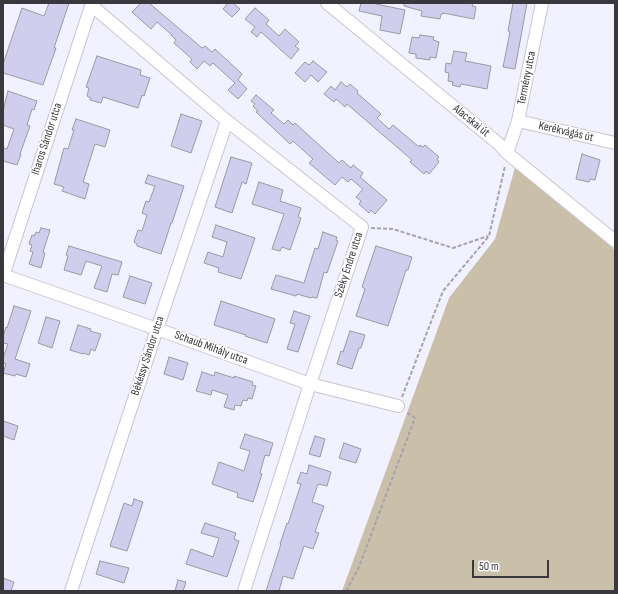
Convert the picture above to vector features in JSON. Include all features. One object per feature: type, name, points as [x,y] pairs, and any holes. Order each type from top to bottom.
[{"type":"street","name":"Alacskai út","points":[[327,3],[615,241]]},
{"type":"street","name":"Termény utca","points":[[507,153],[518,121],[542,3]]},
{"type":"street","name":"Széky Endre utca","points":[[92,4],[227,121],[362,227],[244,591]]},
{"type":"street","name":"Iharos Sándor utca","points":[[3,275],[92,4]]},
{"type":"street","name":"Békéssy Sándor utca","points":[[71,591],[227,121]]},
{"type":"street","name":"Kerékvágás út","points":[[518,121],[615,143]]},
{"type":"street","name":"Schaub Mihály utca","points":[[3,275],[310,384],[398,406]]},
{"type":"path","points":[[346,591],[366,550],[415,418],[398,406],[443,291],[489,236],[507,153]]},
{"type":"path","points":[[362,227],[393,230],[452,248],[489,236]]},
{"type":"shaded area","points":[[516,164],[615,250],[615,591],[342,591],[449,298],[495,239]]},
{"type":"building","points":[[49,3],[69,3],[54,48],[56,48],[43,85],[3,73],[3,64],[22,8],[44,16]]},
{"type":"building","points":[[141,3],[149,3],[202,48],[205,46],[212,52],[215,49],[242,74],[238,80],[247,89],[238,99],[228,90],[235,83],[213,63],[210,66],[204,61],[197,69],[190,62],[192,59],[174,43],[176,40],[172,35],[157,22],[151,29],[132,12]]},
{"type":"building","points":[[228,3],[233,3],[240,9],[232,17],[223,9]]},
{"type":"building","points":[[361,3],[376,3],[405,10],[400,34],[380,30],[382,16],[359,11]]},
{"type":"building","points":[[404,3],[473,3],[472,6],[476,7],[474,19],[443,13],[441,14],[440,19],[421,16],[422,11],[404,6]]},
{"type":"building","points":[[513,3],[527,3],[515,69],[503,67],[510,32],[508,31]]},
{"type":"building","points":[[255,8],[269,20],[266,24],[279,36],[285,29],[299,42],[295,46],[299,49],[291,59],[261,32],[257,37],[251,32],[255,27],[245,19]]},
{"type":"building","points":[[420,35],[434,37],[433,40],[439,42],[436,58],[430,57],[430,60],[416,58],[416,54],[409,53],[412,37],[419,38]]},
{"type":"building","points":[[454,51],[467,53],[465,61],[491,66],[487,89],[461,84],[460,87],[452,85],[453,82],[448,81],[449,73],[445,72],[446,63],[451,64]]},
{"type":"building","points":[[97,56],[141,70],[140,75],[150,78],[138,108],[103,97],[101,103],[90,100],[91,98],[87,96],[89,88],[86,87]]},
{"type":"building","points":[[313,61],[327,72],[318,82],[311,75],[305,82],[295,73],[305,62],[309,65]]},
{"type":"building","points":[[341,82],[347,87],[350,84],[358,91],[357,93],[381,114],[377,118],[389,129],[393,125],[419,147],[420,145],[423,147],[425,145],[439,157],[437,159],[439,162],[429,174],[426,171],[424,174],[410,162],[412,160],[347,104],[345,107],[336,99],[334,102],[324,94],[331,86],[335,90]]},
{"type":"building","points":[[8,91],[37,101],[34,110],[32,109],[27,125],[30,126],[17,165],[3,161],[3,148],[7,149],[14,129],[3,125],[3,111]]},
{"type":"building","points":[[256,95],[274,110],[271,113],[284,124],[288,120],[293,125],[295,123],[339,163],[342,160],[351,168],[353,165],[363,173],[360,177],[387,200],[375,214],[371,210],[369,213],[359,204],[361,201],[356,197],[363,189],[351,179],[348,182],[342,177],[335,185],[309,163],[313,159],[293,141],[290,144],[256,112],[258,111],[253,106],[255,104],[251,101]]},
{"type":"building","points":[[181,114],[202,121],[191,153],[171,146]]},
{"type":"building","points":[[76,119],[110,130],[105,147],[95,144],[83,182],[89,184],[85,199],[62,191],[64,187],[54,184],[64,148],[68,149]]},
{"type":"building","points":[[582,154],[600,160],[595,180],[590,179],[589,182],[576,179]]},
{"type":"building","points":[[231,157],[252,163],[246,184],[242,182],[232,213],[215,207]]},
{"type":"building","points":[[148,175],[184,186],[161,254],[137,246],[134,242],[138,230],[142,231],[147,215],[142,213],[146,201],[149,202],[155,186],[145,183]]},
{"type":"building","points":[[259,182],[283,190],[280,201],[301,208],[298,217],[301,218],[290,250],[282,247],[280,251],[272,249],[284,214],[252,204]]},
{"type":"building","points":[[216,225],[255,238],[241,279],[218,272],[219,268],[204,263],[208,252],[223,257],[227,242],[212,237]]},
{"type":"building","points":[[41,228],[50,230],[43,252],[45,253],[41,268],[29,264],[33,252],[30,251],[32,245],[29,244],[32,235],[34,236],[36,232],[39,233]]},
{"type":"building","points":[[323,232],[337,237],[336,240],[338,241],[327,273],[324,272],[317,298],[297,294],[296,296],[271,289],[276,275],[304,283],[315,248],[318,249]]},
{"type":"building","points":[[69,246],[122,262],[118,275],[112,274],[107,292],[94,288],[102,266],[86,261],[81,275],[64,270]]},
{"type":"building","points":[[376,246],[412,257],[408,270],[406,270],[388,326],[356,316],[365,289],[362,287]]},
{"type":"building","points":[[130,276],[152,283],[145,304],[123,297]]},
{"type":"building","points":[[221,301],[275,319],[267,343],[214,325]]},
{"type":"building","points":[[14,306],[31,311],[15,359],[30,364],[26,377],[16,374],[15,376],[3,373],[6,364],[3,363],[3,358],[8,344],[3,343],[3,336]]},
{"type":"building","points":[[294,311],[310,316],[298,352],[287,349],[295,324],[290,323]]},
{"type":"building","points":[[46,317],[60,321],[52,348],[38,343]]},
{"type":"building","points":[[78,325],[91,329],[90,331],[101,334],[95,351],[91,349],[89,355],[70,350]]},
{"type":"building","points":[[350,331],[365,335],[352,369],[337,364]]},
{"type":"building","points":[[169,357],[188,363],[183,380],[164,374]]},
{"type":"building","points":[[202,372],[214,376],[215,372],[253,382],[252,385],[256,386],[252,399],[248,398],[247,401],[243,400],[241,406],[235,405],[234,410],[224,407],[228,395],[212,390],[211,395],[196,391]]},
{"type":"building","points":[[3,421],[18,426],[14,440],[3,436]]},
{"type":"building","points":[[245,434],[273,443],[269,456],[265,455],[260,473],[262,474],[253,502],[237,497],[238,493],[212,484],[219,462],[244,471],[250,451],[240,448]]},
{"type":"building","points":[[315,436],[325,439],[320,457],[309,454]]},
{"type":"building","points":[[344,443],[361,449],[356,463],[339,458]]},
{"type":"building","points":[[309,465],[331,472],[327,486],[318,484],[312,502],[324,506],[315,532],[319,533],[313,549],[304,546],[293,579],[283,576],[279,591],[266,591],[280,544],[301,484],[297,483],[301,472],[307,474]]},
{"type":"building","points":[[134,499],[143,502],[127,551],[110,546],[124,503],[132,506]]},
{"type":"building","points":[[205,523],[236,533],[234,539],[239,541],[227,577],[186,564],[191,549],[213,557],[219,538],[201,533]]},
{"type":"building","points":[[100,561],[129,568],[124,583],[96,574]]},
{"type":"building","points":[[3,578],[14,582],[11,591],[3,591]]},
{"type":"building","points":[[178,580],[186,582],[183,591],[175,591]]}]
